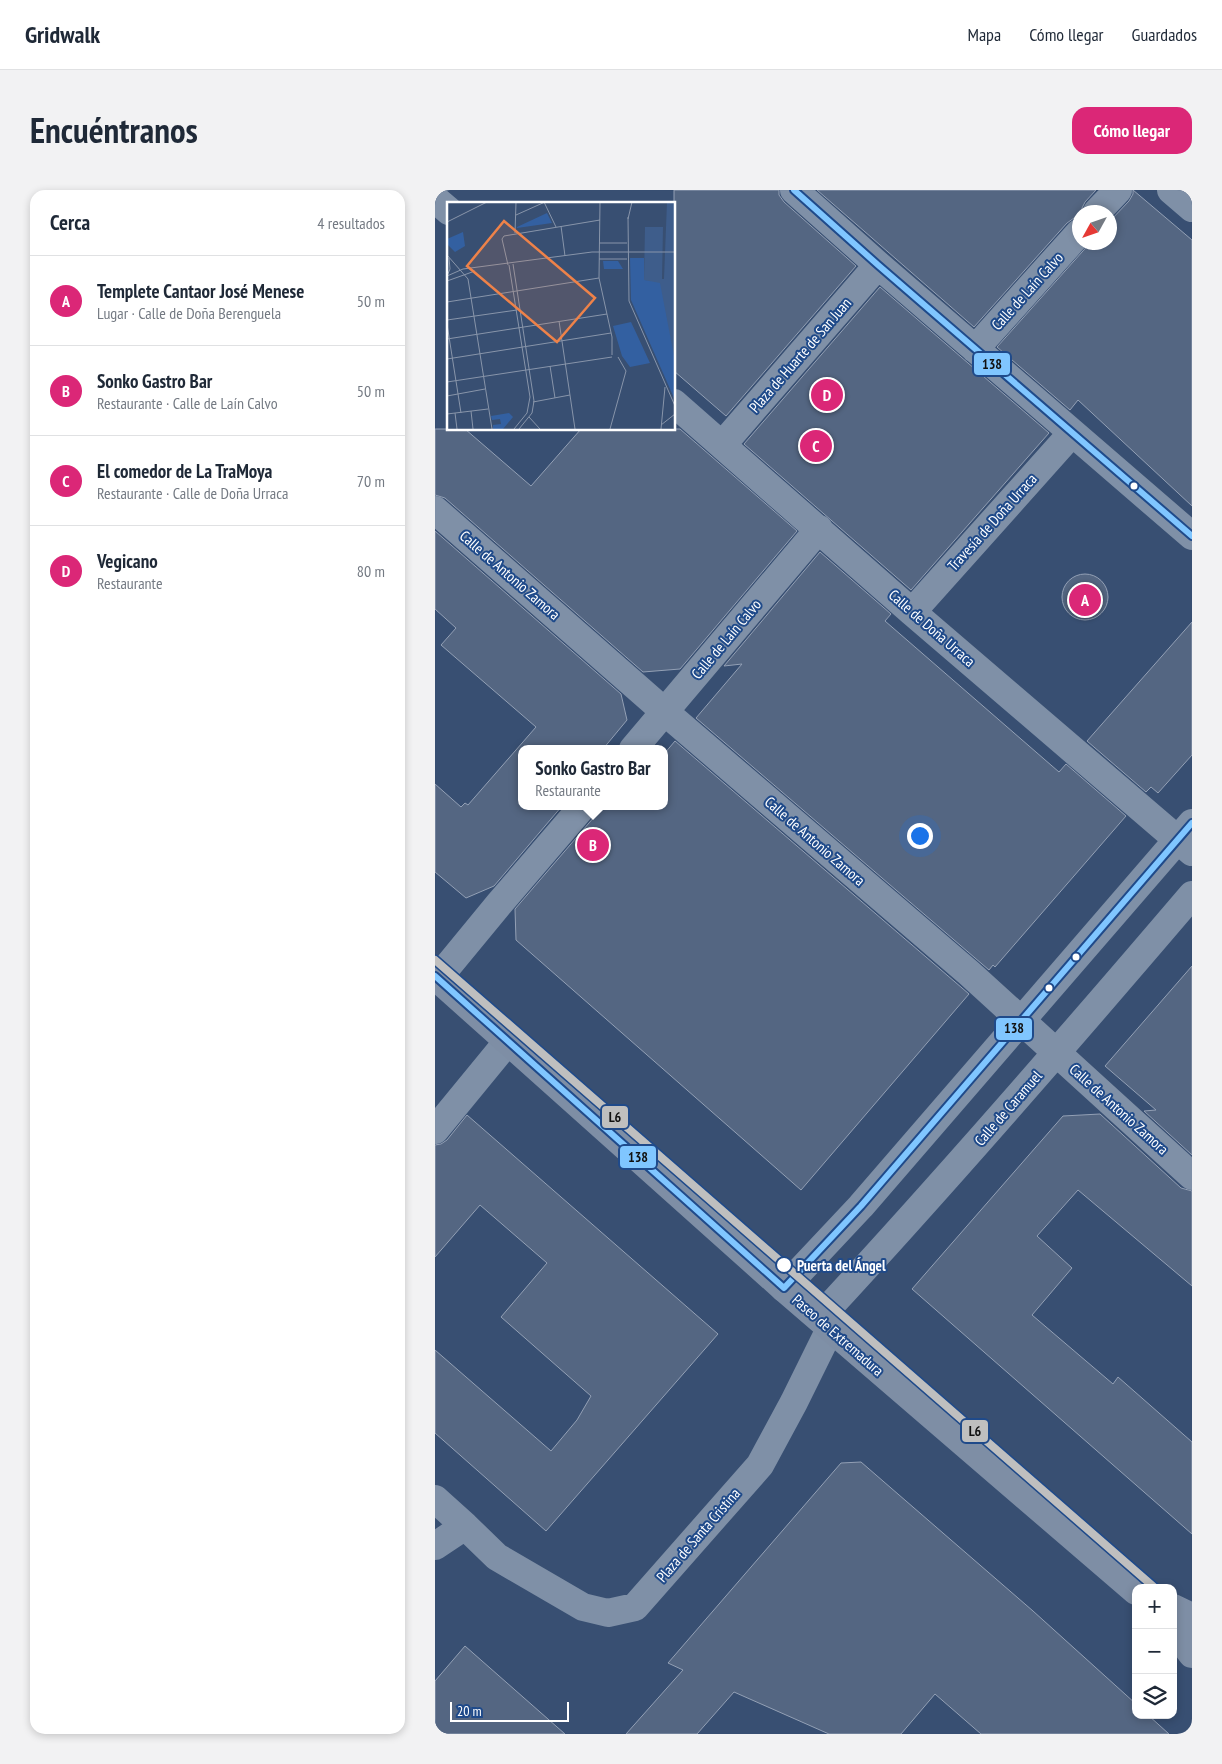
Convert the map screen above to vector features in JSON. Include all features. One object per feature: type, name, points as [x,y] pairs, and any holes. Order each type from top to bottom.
[{"type":"main road","name":"Paseo de Extremadura","points":[[436,977],[509,1040],[784,1288],[1132,1587]]},
{"type":"main road","points":[[1177,1610],[1192,1617]]},
{"type":"main road","points":[[1177,1634],[1192,1654]]},
{"type":"street","points":[[794,190],[1192,536]]},
{"type":"street","points":[[1104,205],[1118,190]]},
{"type":"street","points":[[1171,190],[1192,208]]},
{"type":"street","points":[[435,199],[447,209]]},
{"type":"street","name":"Calle de Laín Calvo","points":[[975,349],[1072,241]]},
{"type":"street","name":"Plaza de Huarte de San Juan","points":[[723,444],[878,265]]},
{"type":"street","name":"Calle de Doña Urraca","points":[[675,404],[912,612],[1187,839]]},
{"type":"street","name":"Travesía de Doña Urraca","points":[[912,612],[1072,433]]},
{"type":"street","name":"Calle de Antonio Zamora","points":[[435,510],[665,712],[1022,1020],[1192,1176]]},
{"type":"street","name":"Calle de Laín Calvo","points":[[636,745],[819,529]]},
{"type":"street","points":[[436,977],[580,810]]},
{"type":"street","points":[[784,1288],[861,1206],[1022,1020],[1187,839]]},
{"type":"street","name":"Calle de Caramuel","points":[[825,1322],[895,1237],[1057,1053],[1192,895]]},
{"type":"street","points":[[435,1130],[509,1040]]},
{"type":"street","name":"Plaza de Santa Cristina","points":[[435,1500],[497,1557],[583,1607],[609,1614],[635,1607],[760,1465],[794,1402],[825,1322]]},
{"type":"street","points":[[435,1546],[465,1526]]},
{"type":"building","points":[[674,190],[779,190],[779,195],[784,202],[856,266],[726,416],[675,372]]},
{"type":"building","points":[[817,190],[1096,190],[1084,205],[1072,205],[1072,219],[974,327]]},
{"type":"building","points":[[1133,190],[1192,240],[1192,506],[1078,400],[1070,410],[997,347],[1084,250],[1117,250],[1117,214],[1133,194]]},
{"type":"building","points":[[880,287],[1049,433],[911,590],[744,444]]},
{"type":"building","points":[[435,429],[466,430],[531,486],[580,430],[680,429],[797,531],[680,669],[643,672],[445,498],[435,495]]},
{"type":"building","points":[[435,531],[621,694],[627,720],[606,745],[520,745],[536,727],[441,645],[456,628],[435,609]]},
{"type":"building","points":[[820,552],[891,614],[885,621],[1059,772],[1066,764],[1126,816],[995,967],[993,965],[989,970],[696,718],[742,664],[724,666]]},
{"type":"building","points":[[1080,574],[1090,574],[1102,580],[1107,588],[1107,606],[1102,614],[1094,619],[1080,620],[1072,617],[1065,610],[1062,602],[1062,592],[1065,584],[1072,577]]},
{"type":"building","points":[[1192,622],[1192,755],[1158,793],[1151,787],[1146,792],[1087,741]]},
{"type":"building","points":[[675,741],[969,994],[801,1190],[516,940],[515,909],[595,816],[597,810],[668,810],[668,749]]},
{"type":"building","points":[[518,748],[518,810],[559,810],[494,886],[466,898],[435,872],[435,784],[461,807],[465,803],[468,805]]},
{"type":"building","points":[[1192,966],[1192,1155],[1144,1111],[1156,1110],[1105,1066]]},
{"type":"building","points":[[1100,1114],[1181,1188],[1192,1191],[1192,1286],[1078,1190],[1037,1236],[1072,1268],[1032,1315],[1113,1384],[1118,1377],[1192,1442],[1192,1534],[912,1289],[1063,1116]]},
{"type":"building","points":[[467,1115],[718,1334],[546,1531],[435,1433],[435,1350],[551,1451],[577,1420],[591,1396],[501,1317],[547,1263],[480,1205],[435,1257],[435,1145],[447,1140]]},
{"type":"building","points":[[861,1462],[1033,1611],[1132,1700],[1132,1719],[1152,1719],[1169,1734],[981,1734],[935,1694],[901,1734],[829,1734],[734,1692],[697,1734],[626,1734],[683,1670],[668,1663],[841,1463]]},
{"type":"building","points":[[465,1646],[565,1734],[435,1734],[435,1681]]},
{"type":"transit line","name":"138","points":[[794,190],[1192,536]]},
{"type":"transit line","name":"138","points":[[435,976],[784,1288],[861,1206],[1192,823]]},
{"type":"transit line","name":"L6","points":[[435,960],[1150,1584]]},
{"type":"place","name":"Vegicano","points":[[827,395]]},
{"type":"place","name":"El comedor de La TraMoya","points":[[816,446]]},
{"type":"place","name":"Templete Cantaor José Menese","points":[[1085,600]]},
{"type":"place","name":"Sonko Gastro Bar","points":[[593,845]]},
{"type":"place","name":"Puerta del Ángel","points":[[784,1265]]}]
